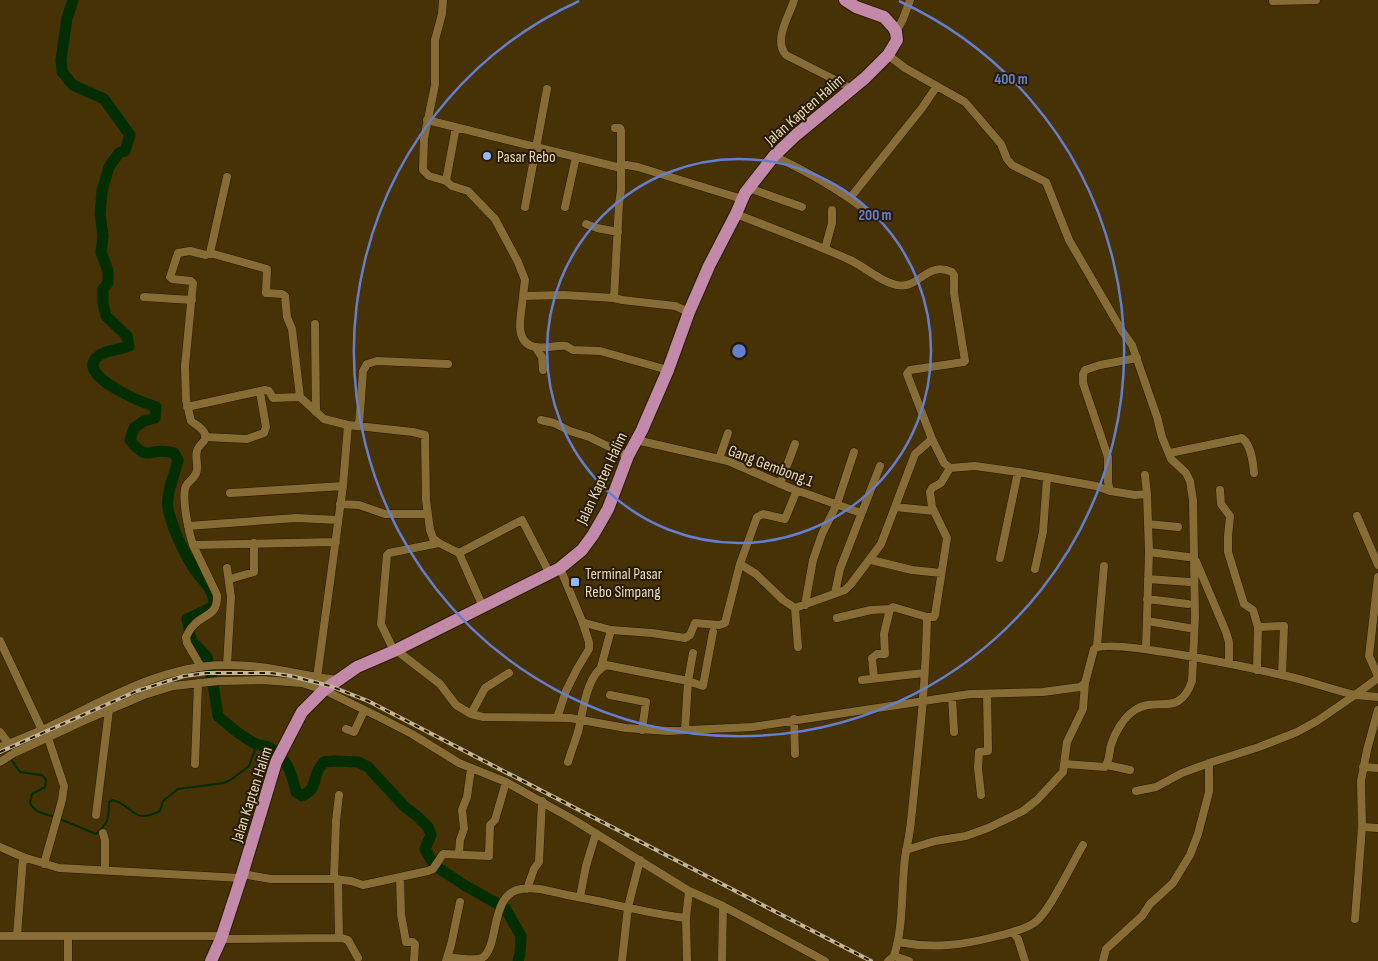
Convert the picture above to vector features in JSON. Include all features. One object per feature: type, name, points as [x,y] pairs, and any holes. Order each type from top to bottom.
[{"type":"main road","points":[[845,0],[856,7],[884,18],[891,23],[896,32]]},
{"type":"main road","name":"Jalan Kapten Halim","points":[[211,961],[221,938],[276,762],[302,712],[324,690],[357,667],[484,607],[555,571],[574,558],[593,535],[608,508],[628,456],[668,370],[689,312],[709,266],[745,194],[774,156],[796,135],[851,90],[888,55],[896,40],[896,32]]},
{"type":"street","points":[[443,0],[435,40],[435,85],[424,139],[423,170],[429,176],[468,191],[495,219],[525,280],[520,334],[523,340],[536,348],[542,357],[543,370]]},
{"type":"street","points":[[794,0],[781,37],[780,44],[783,51],[786,55],[845,85],[851,90]]},
{"type":"street","points":[[896,32],[910,0]]},
{"type":"street","points":[[1273,1],[1316,0]]},
{"type":"street","points":[[888,55],[905,68],[965,102],[1001,144],[1007,159],[1012,165],[1046,182],[1069,240],[1132,345],[1171,459],[1186,473],[1190,481],[1193,500],[1191,557],[1195,617],[1192,681],[1185,694],[1175,703],[1144,706],[1133,711],[1116,733],[1107,765]]},
{"type":"street","points":[[850,198],[922,108],[937,86]]},
{"type":"street","points":[[525,207],[547,89]]},
{"type":"street","points":[[427,120],[576,157],[620,166],[638,167],[802,207]]},
{"type":"street","points":[[446,181],[456,127]]},
{"type":"street","points":[[614,128],[620,128],[621,130],[614,298]]},
{"type":"street","points":[[774,156],[804,170],[850,198],[870,213]]},
{"type":"street","points":[[565,207],[576,157]]},
{"type":"street","points":[[210,253],[226,177]]},
{"type":"street","points":[[825,249],[832,223],[832,210]]},
{"type":"street","points":[[736,214],[861,265],[880,278],[895,285],[908,286],[927,272],[937,269],[948,270],[954,274],[954,293],[966,361],[910,370],[907,374],[932,440],[944,463],[950,468],[975,466],[1096,486],[1135,495],[1147,494]]},
{"type":"street","points":[[586,224],[618,232]]},
{"type":"street","points":[[204,667],[186,640],[187,634],[193,625],[213,612],[217,604],[217,595],[193,545],[188,526],[185,491],[186,486],[197,471],[196,452],[205,437],[202,429],[191,421],[187,407],[185,366],[192,282],[170,278],[177,254],[190,251],[206,255],[210,253],[267,269],[266,293],[285,295],[286,313],[292,328],[300,397],[324,419],[348,425],[425,435],[427,514],[430,530],[433,538],[439,544],[460,553],[484,607]]},
{"type":"street","points":[[523,296],[564,295],[614,298],[675,306],[689,312]]},
{"type":"street","points":[[144,297],[192,300]]},
{"type":"street","points":[[314,324],[316,412]]},
{"type":"street","points":[[536,348],[566,346],[572,350],[600,351],[668,370]]},
{"type":"street","points":[[1110,490],[1108,482],[1108,457],[1086,394],[1083,374],[1086,370],[1100,365],[1137,358]]},
{"type":"street","points":[[359,425],[363,370],[367,364],[377,361],[448,364]]},
{"type":"street","points":[[187,407],[269,391],[273,398],[300,397]]},
{"type":"street","points":[[205,437],[247,439],[264,433],[266,427],[260,392]]},
{"type":"street","points":[[541,420],[554,423],[589,437],[628,456]]},
{"type":"street","points":[[317,678],[324,612],[343,486],[348,425]]},
{"type":"street","points":[[719,459],[728,433]]},
{"type":"street","points":[[1170,453],[1242,438],[1245,440],[1252,458],[1254,472]]},
{"type":"street","name":"Gang Gembong.1","points":[[636,440],[728,461],[780,484],[862,513]]},
{"type":"street","points":[[795,608],[845,590],[871,560],[880,544],[915,454],[932,440]]},
{"type":"street","points":[[780,484],[795,444]]},
{"type":"street","points":[[805,605],[813,560],[822,534],[837,504],[854,452]]},
{"type":"street","points":[[835,594],[840,569],[880,466]]},
{"type":"street","points":[[838,618],[893,607],[927,617],[934,617],[947,538],[934,511],[930,499],[930,490],[941,483],[950,468]]},
{"type":"street","points":[[1000,558],[1018,472]]},
{"type":"street","points":[[1145,475],[1149,552],[1146,649]]},
{"type":"street","points":[[1035,569],[1043,532],[1047,478]]},
{"type":"street","points":[[230,493],[343,486]]},
{"type":"street","points":[[582,621],[611,630],[652,632],[686,638],[690,635],[695,623],[723,625],[740,564],[757,517],[763,514],[785,520],[797,490]]},
{"type":"street","points":[[1220,490],[1221,504],[1230,516],[1228,552],[1244,604],[1253,610],[1258,627],[1257,670]]},
{"type":"street","points":[[340,504],[359,505],[385,514],[427,514]]},
{"type":"street","points":[[895,506],[934,511]]},
{"type":"street","points":[[1356,516],[1378,565]]},
{"type":"street","points":[[188,526],[296,518],[338,520]]},
{"type":"street","points":[[460,553],[522,520],[555,571],[582,621],[589,650],[566,691],[557,718]]},
{"type":"street","points":[[1148,524],[1178,527]]},
{"type":"street","points":[[193,545],[336,542]]},
{"type":"street","points":[[230,579],[254,572],[254,543]]},
{"type":"street","points":[[439,544],[389,553],[387,555],[381,624],[395,650],[440,684],[456,705],[471,714],[483,717],[580,719],[642,730],[668,731],[752,727],[924,700],[987,694],[1043,692],[1080,686],[1085,683]]},
{"type":"street","points":[[1149,552],[1191,557]]},
{"type":"street","points":[[1191,557],[1226,632],[1229,642],[1229,664]]},
{"type":"street","points":[[871,560],[912,570],[941,573]]},
{"type":"street","points":[[740,564],[756,574],[783,600],[795,608]]},
{"type":"street","points":[[906,850],[934,841],[966,836],[1002,822],[1023,811],[1060,776],[1065,764],[1066,747],[1083,708],[1085,683],[1094,649],[1097,646],[1104,566]]},
{"type":"street","points":[[227,665],[231,597],[228,568]]},
{"type":"street","points":[[1136,791],[1156,787],[1182,773],[1297,732],[1317,721],[1378,677],[1369,656],[1378,577]]},
{"type":"street","points":[[1148,579],[1189,582]]},
{"type":"street","points":[[1147,599],[1188,604]]},
{"type":"street","points":[[795,608],[798,647]]},
{"type":"street","points":[[874,678],[872,658],[877,654],[885,654],[884,634],[890,609]]},
{"type":"street","points":[[888,961],[894,956],[898,942],[906,850],[911,821],[924,700],[927,617]]},
{"type":"street","points":[[1147,621],[1189,628]]},
{"type":"street","points":[[1258,627],[1284,626],[1282,675]]},
{"type":"street","points":[[568,762],[586,695],[601,667],[611,630]]},
{"type":"street","points":[[601,667],[606,665],[688,680],[703,686],[713,632]]},
{"type":"street","points":[[0,641],[42,730]]},
{"type":"street","points":[[1097,646],[1146,649],[1229,664],[1282,675],[1330,689],[1378,697]]},
{"type":"street","points":[[685,730],[688,680],[693,653]]},
{"type":"street","points":[[0,732],[5,745],[42,730],[145,682],[217,665],[284,670],[317,678],[338,680]]},
{"type":"street","points":[[471,714],[485,688],[509,673]]},
{"type":"street","points":[[862,680],[924,673]]},
{"type":"street","points":[[3,760],[14,753],[109,710],[151,692],[172,686],[219,681],[262,680],[302,683],[324,690],[412,734],[451,759],[471,769],[506,782],[596,833],[689,891],[723,906],[825,961]]},
{"type":"street","points":[[195,764],[198,684]]},
{"type":"street","points":[[981,795],[978,768],[979,752],[988,751],[987,694]]},
{"type":"street","points":[[610,695],[646,702],[642,730]]},
{"type":"street","points":[[952,697],[954,732]]},
{"type":"street","points":[[96,815],[109,710]]},
{"type":"street","points":[[1355,919],[1362,827],[1361,781],[1378,710]]},
{"type":"street","points":[[346,729],[354,732],[364,711]]},
{"type":"street","points":[[794,720],[795,754]]},
{"type":"street","points":[[44,864],[62,800],[64,786],[48,738]]},
{"type":"street","points":[[1103,961],[1106,949],[1142,916],[1150,904],[1173,882],[1190,855],[1198,834],[1208,792],[1209,763]]},
{"type":"street","points":[[1065,764],[1102,767],[1107,765],[1130,770]]},
{"type":"street","points":[[1363,767],[1378,768]]},
{"type":"street","points":[[459,854],[460,840],[464,828],[462,810],[467,797],[471,769]]},
{"type":"street","points":[[0,847],[23,857],[59,868],[271,879],[336,879],[350,880],[363,885],[380,883],[428,872],[433,869],[442,854],[488,856],[490,825],[495,820],[506,782]]},
{"type":"street","points":[[339,795],[336,821],[339,938]]},
{"type":"street","points":[[528,889],[534,870],[539,862],[542,802]]},
{"type":"street","points":[[1362,827],[1378,828]]},
{"type":"street","points":[[103,833],[105,840],[105,870]]},
{"type":"street","points":[[580,897],[586,866],[596,833]]},
{"type":"street","points":[[898,942],[935,946],[967,944],[1013,932],[1034,923],[1057,892],[1083,845]]},
{"type":"street","points":[[17,936],[23,857]]},
{"type":"street","points":[[622,961],[628,907],[640,860]]},
{"type":"street","points":[[400,877],[401,914],[406,942],[413,942],[415,944],[414,961]]},
{"type":"street","points":[[460,902],[447,959],[471,959],[484,956],[490,945],[495,929],[496,917],[502,905],[514,892],[520,889],[580,897],[628,907],[641,912],[654,912],[686,918]]},
{"type":"street","points":[[687,961],[686,918],[689,891]]},
{"type":"street","points":[[722,961],[723,906]]},
{"type":"street","points":[[1013,932],[1018,939],[1025,961]]},
{"type":"street","points":[[0,936],[282,940],[339,938],[348,940],[358,958]]},
{"type":"street","points":[[68,936],[68,961]]},
{"type":"street","points":[[894,956],[909,961]]},
{"type":"waterway","points":[[73,0],[67,18],[61,60],[62,72],[73,85],[104,99],[130,135],[125,151],[119,153],[109,167],[102,191],[100,214],[103,236],[101,252],[108,271],[108,283],[103,289],[103,303],[106,316],[127,336],[129,346],[99,355],[93,365],[96,373],[104,381],[127,395],[156,407],[155,418],[144,421],[134,428],[130,440],[136,447],[146,453],[160,451],[174,453],[178,460],[169,494],[168,507],[173,527],[182,548],[213,596],[213,607],[187,619],[191,640],[207,657],[218,716],[246,738],[258,745],[274,750],[284,760],[296,792],[302,796],[311,789],[324,762],[358,762],[368,767],[405,807],[428,827],[431,835],[425,849],[434,865],[464,885],[505,908],[521,936],[518,961]]},
{"type":"waterway","points":[[60,819],[96,834],[105,824],[108,817],[109,802],[113,800],[139,815],[151,815],[160,811],[163,801],[178,789],[224,783],[232,779],[249,766],[257,744]]},
{"type":"waterway","points":[[10,758],[20,772],[42,775],[46,780],[45,787],[32,794],[30,803],[38,811],[56,817]]},
{"type":"railway","points":[[0,752],[137,691],[184,676],[207,673],[270,673],[291,676],[330,686],[368,701],[871,961]]},
{"type":"place","name":"Pasar Rebo","points":[[487,156]]},
{"type":"place","name":"Terminal Pasar Rebo Simpang","points":[[575,582]]}]
